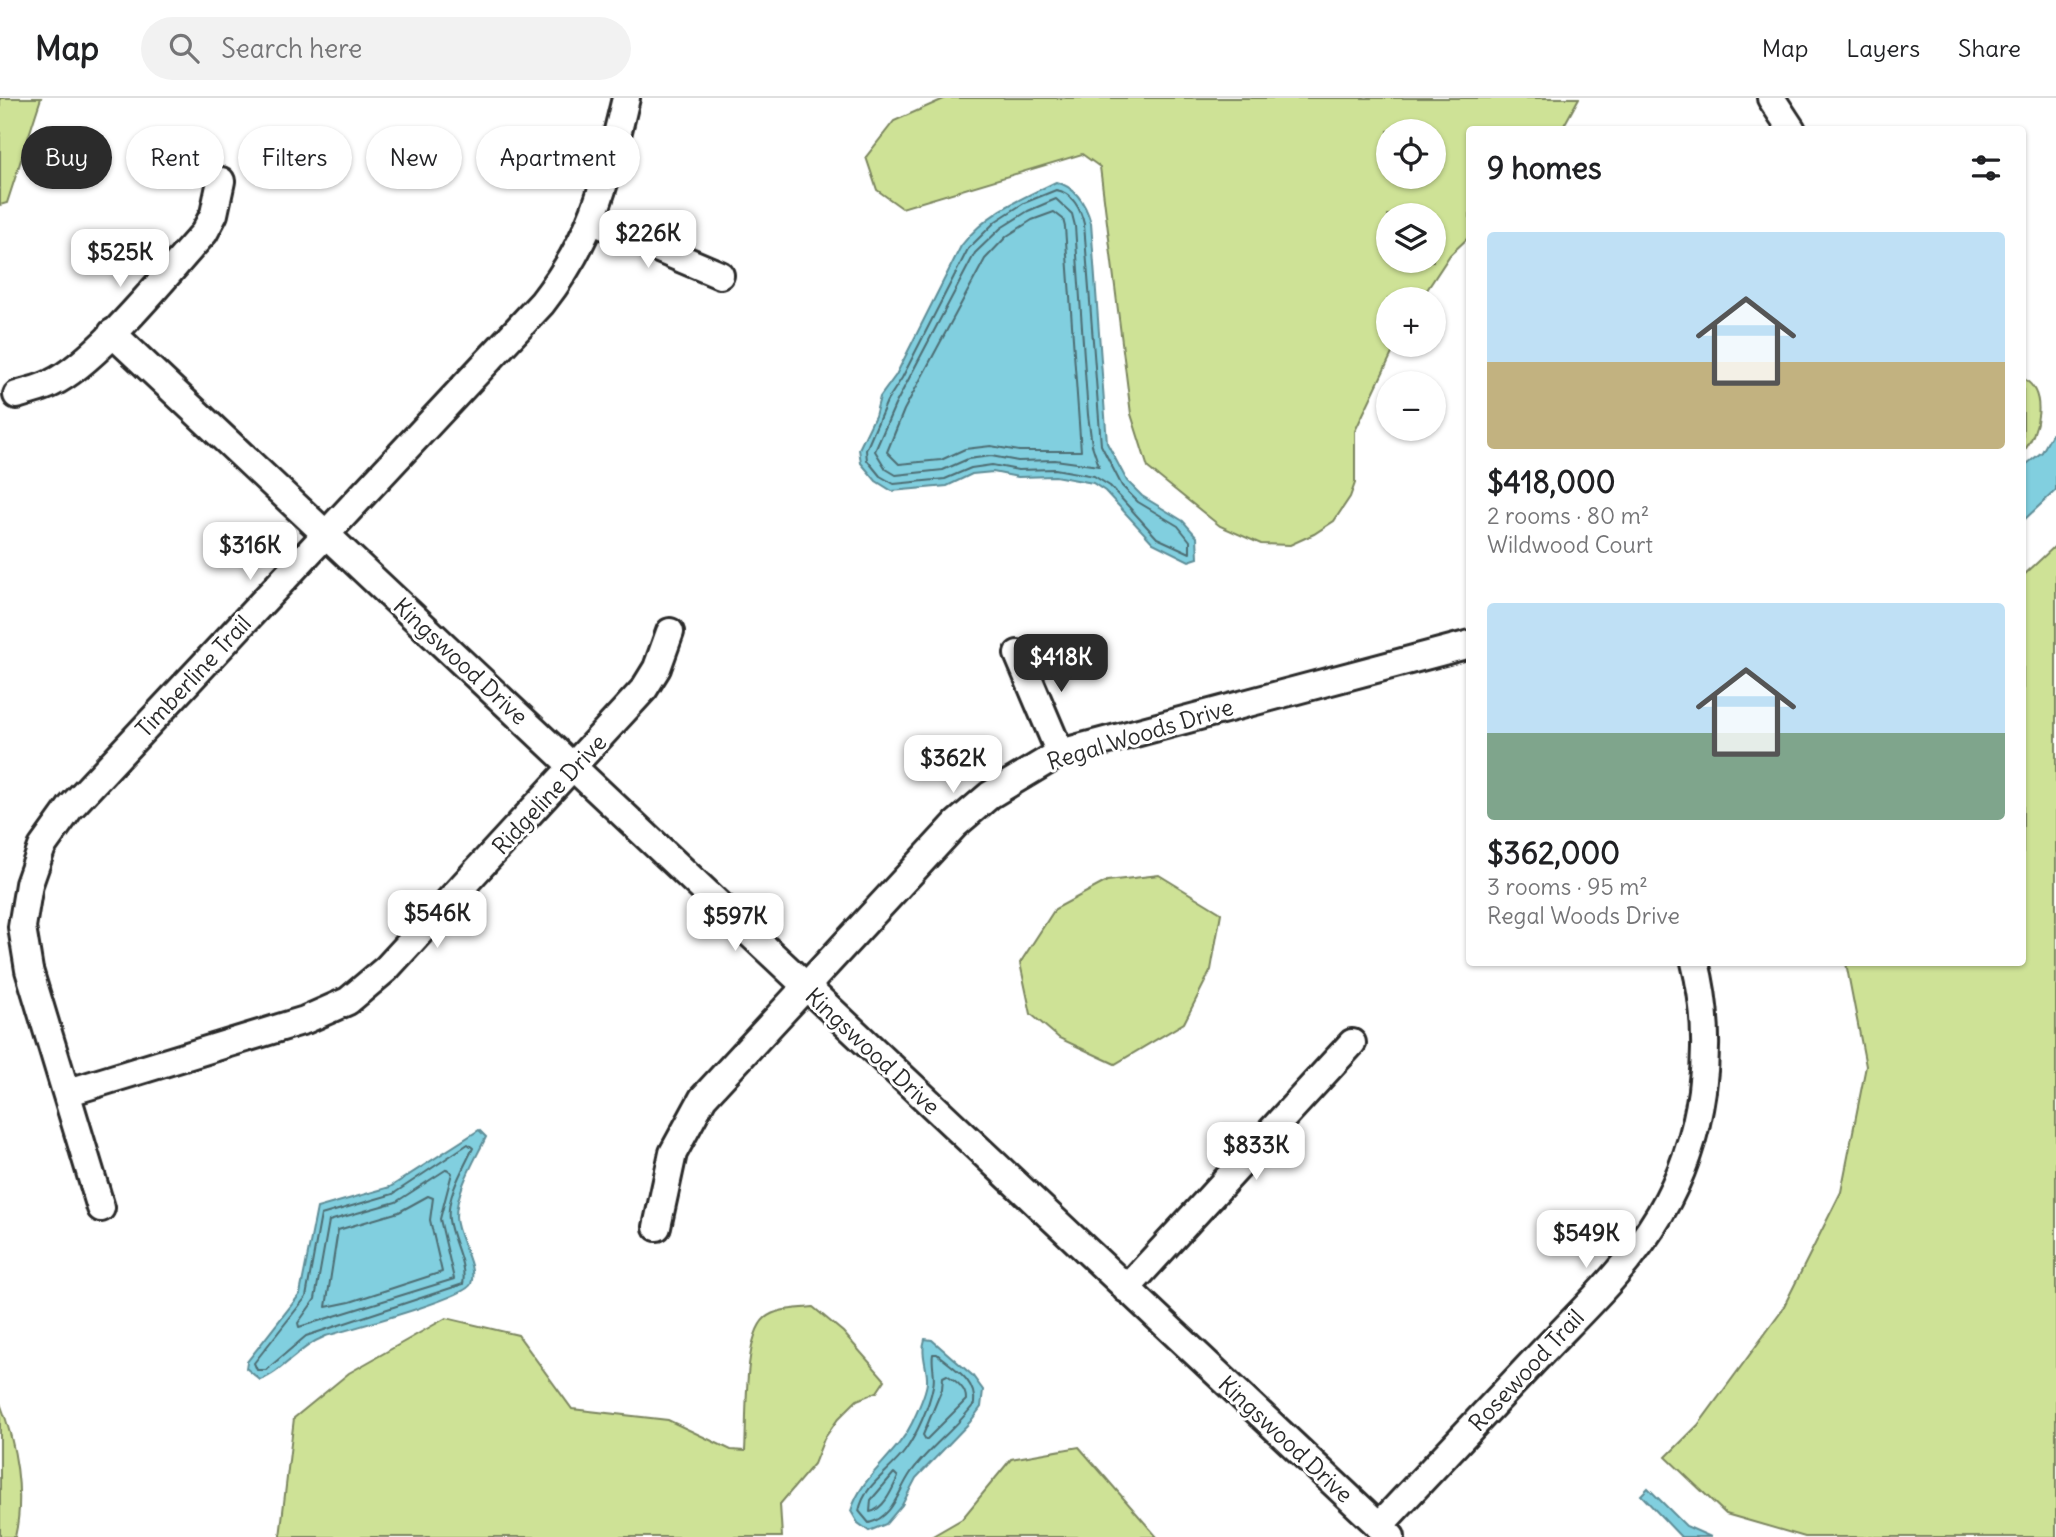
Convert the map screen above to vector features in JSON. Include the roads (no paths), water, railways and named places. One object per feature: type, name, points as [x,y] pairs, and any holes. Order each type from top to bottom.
[{"type":"street","name":"Timberline Trail","points":[[101,1208],[69,1092],[29,970],[22,927],[29,884],[42,847],[70,808],[542,303],[563,276],[593,220],[626,98]]},
{"type":"street","points":[[1771,98],[1789,126]]},
{"type":"street","points":[[17,395],[53,383],[80,365],[112,333],[204,233],[214,214],[219,189]]},
{"type":"street","points":[[593,220],[720,275]]},
{"type":"street","name":"Kingswood Drive","points":[[112,333],[1385,1531]]},
{"type":"street","name":"Ridgeline Drive","points":[[69,1092],[305,1020],[348,1001],[386,969],[645,689],[657,668],[670,632]]},
{"type":"street","name":"Regal Woods Drive","points":[[657,1227],[673,1153],[697,1107],[731,1064],[956,824],[990,795],[1060,753],[1466,645]]},
{"type":"street","points":[[1018,653],[1060,753]]},
{"type":"street","name":"Rosewood Trail","points":[[1385,1531],[1596,1295],[1660,1214],[1686,1156],[1703,1087],[1707,1030],[1696,966]]},
{"type":"street","points":[[1126,1289],[1352,1043]]},
{"type":"water","points":[[1056,182],[1075,192],[1091,223],[1107,443],[1127,481],[1142,496],[1183,521],[1197,537],[1198,558],[1189,561],[1153,543],[1105,491],[1093,483],[1055,476],[1018,477],[993,472],[972,474],[947,486],[892,491],[876,481],[861,463],[859,449],[875,416],[880,397],[896,375],[961,246],[981,224],[1017,201]]},
{"type":"water","points":[[2056,433],[2056,490],[2026,518],[2026,465],[2042,452],[2052,434]]},
{"type":"water","points":[[479,1130],[486,1137],[459,1196],[456,1217],[472,1268],[471,1284],[464,1290],[428,1305],[326,1336],[307,1347],[276,1372],[260,1380],[246,1368],[247,1362],[300,1294],[317,1208],[390,1187]]},
{"type":"water","points":[[925,1339],[932,1340],[972,1375],[983,1390],[981,1407],[916,1478],[902,1505],[886,1524],[869,1531],[858,1523],[851,1511],[863,1486],[905,1435],[919,1408],[927,1382],[923,1350]]},
{"type":"water","points":[[1648,1488],[1686,1526],[1711,1537],[1681,1537],[1641,1495]]}]
